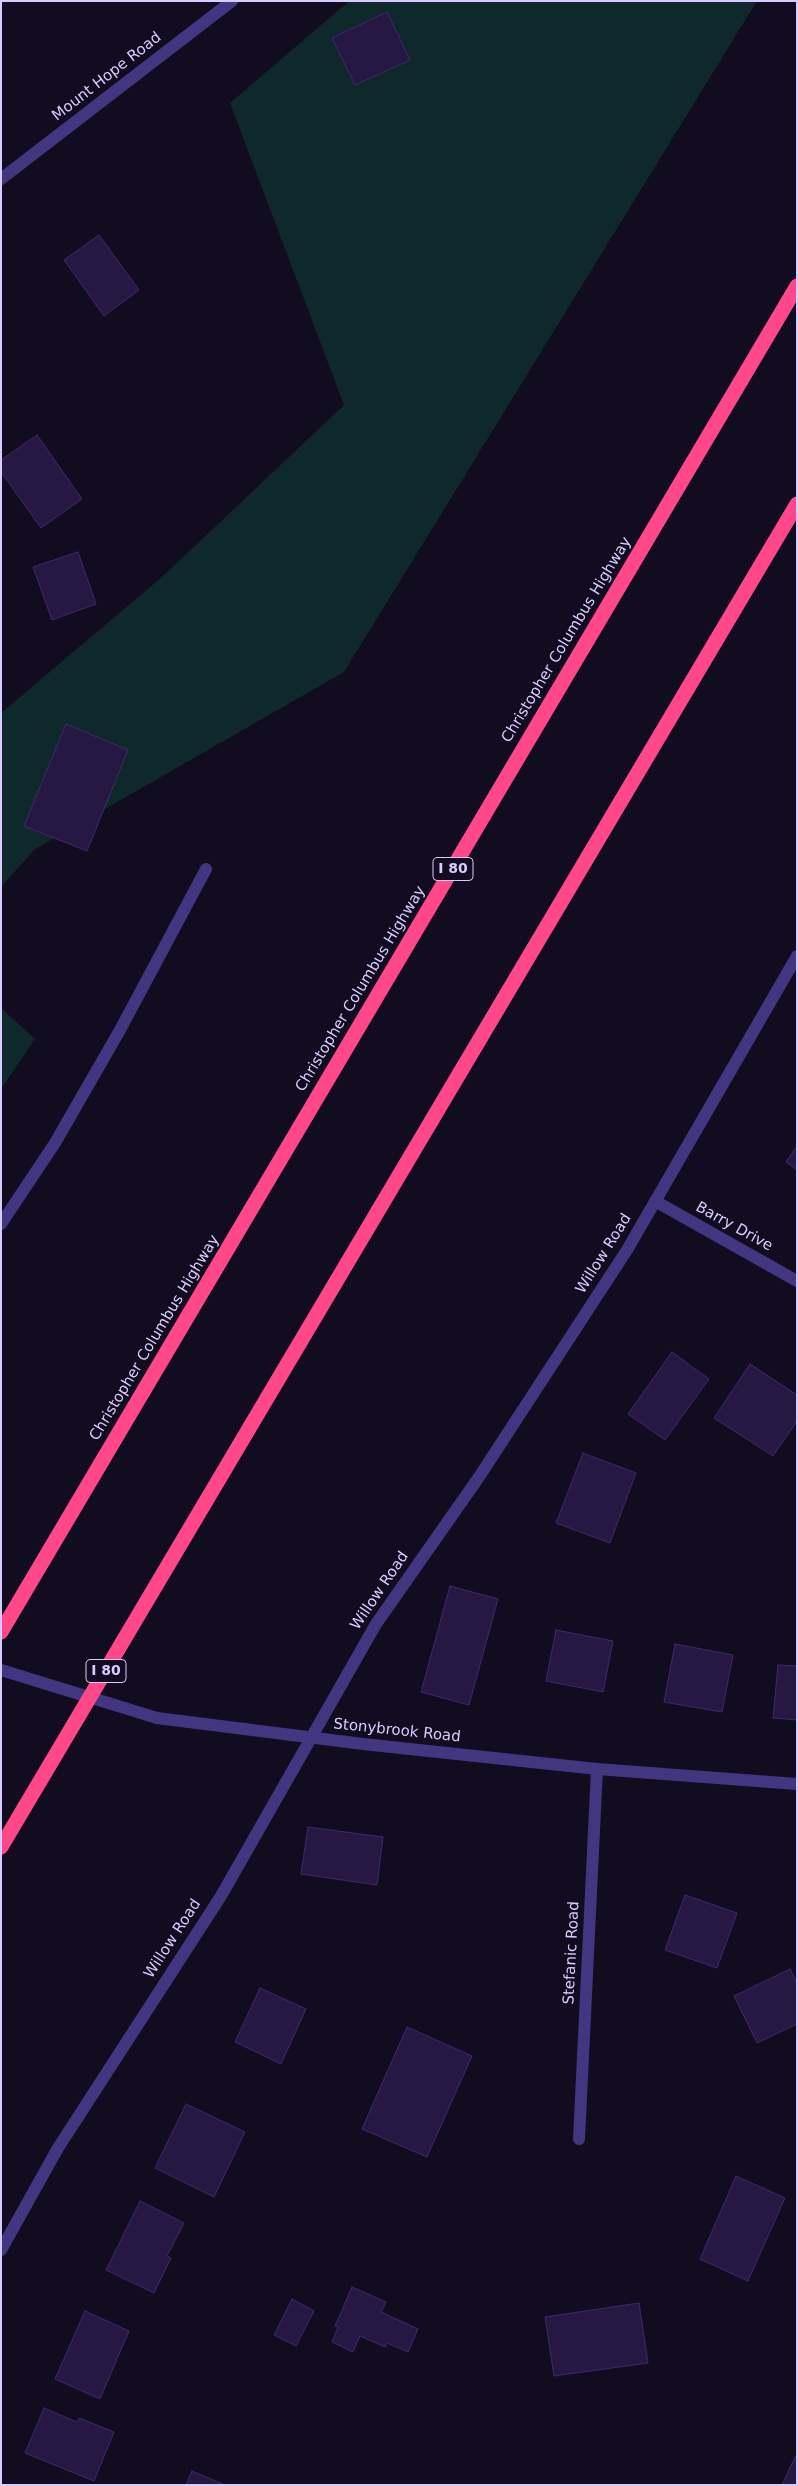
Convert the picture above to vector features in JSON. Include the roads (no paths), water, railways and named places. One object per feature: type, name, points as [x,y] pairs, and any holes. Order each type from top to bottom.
[{"type":"highway","name":"Christopher Columbus Highway","points":[[1,1632],[797,286]]},
{"type":"highway","name":"I 80","points":[[1,1848],[797,504]]},
{"type":"street","name":"Mount Hope Road","points":[[1,179],[232,1]]},
{"type":"street","points":[[1,1224],[55,1143],[120,1030],[206,869]]},
{"type":"street","name":"Willow Road","points":[[1,2250],[58,2148],[221,1896],[376,1624],[484,1469],[627,1250],[797,956]]},
{"type":"street","name":"Barry Drive","points":[[655,1201],[797,1281]]},
{"type":"street","name":"Stonybrook Road","points":[[1,1670],[157,1718],[311,1738],[596,1769],[797,1784]]},
{"type":"street","name":"Stefanic Road","points":[[579,2138],[596,1769]]}]
